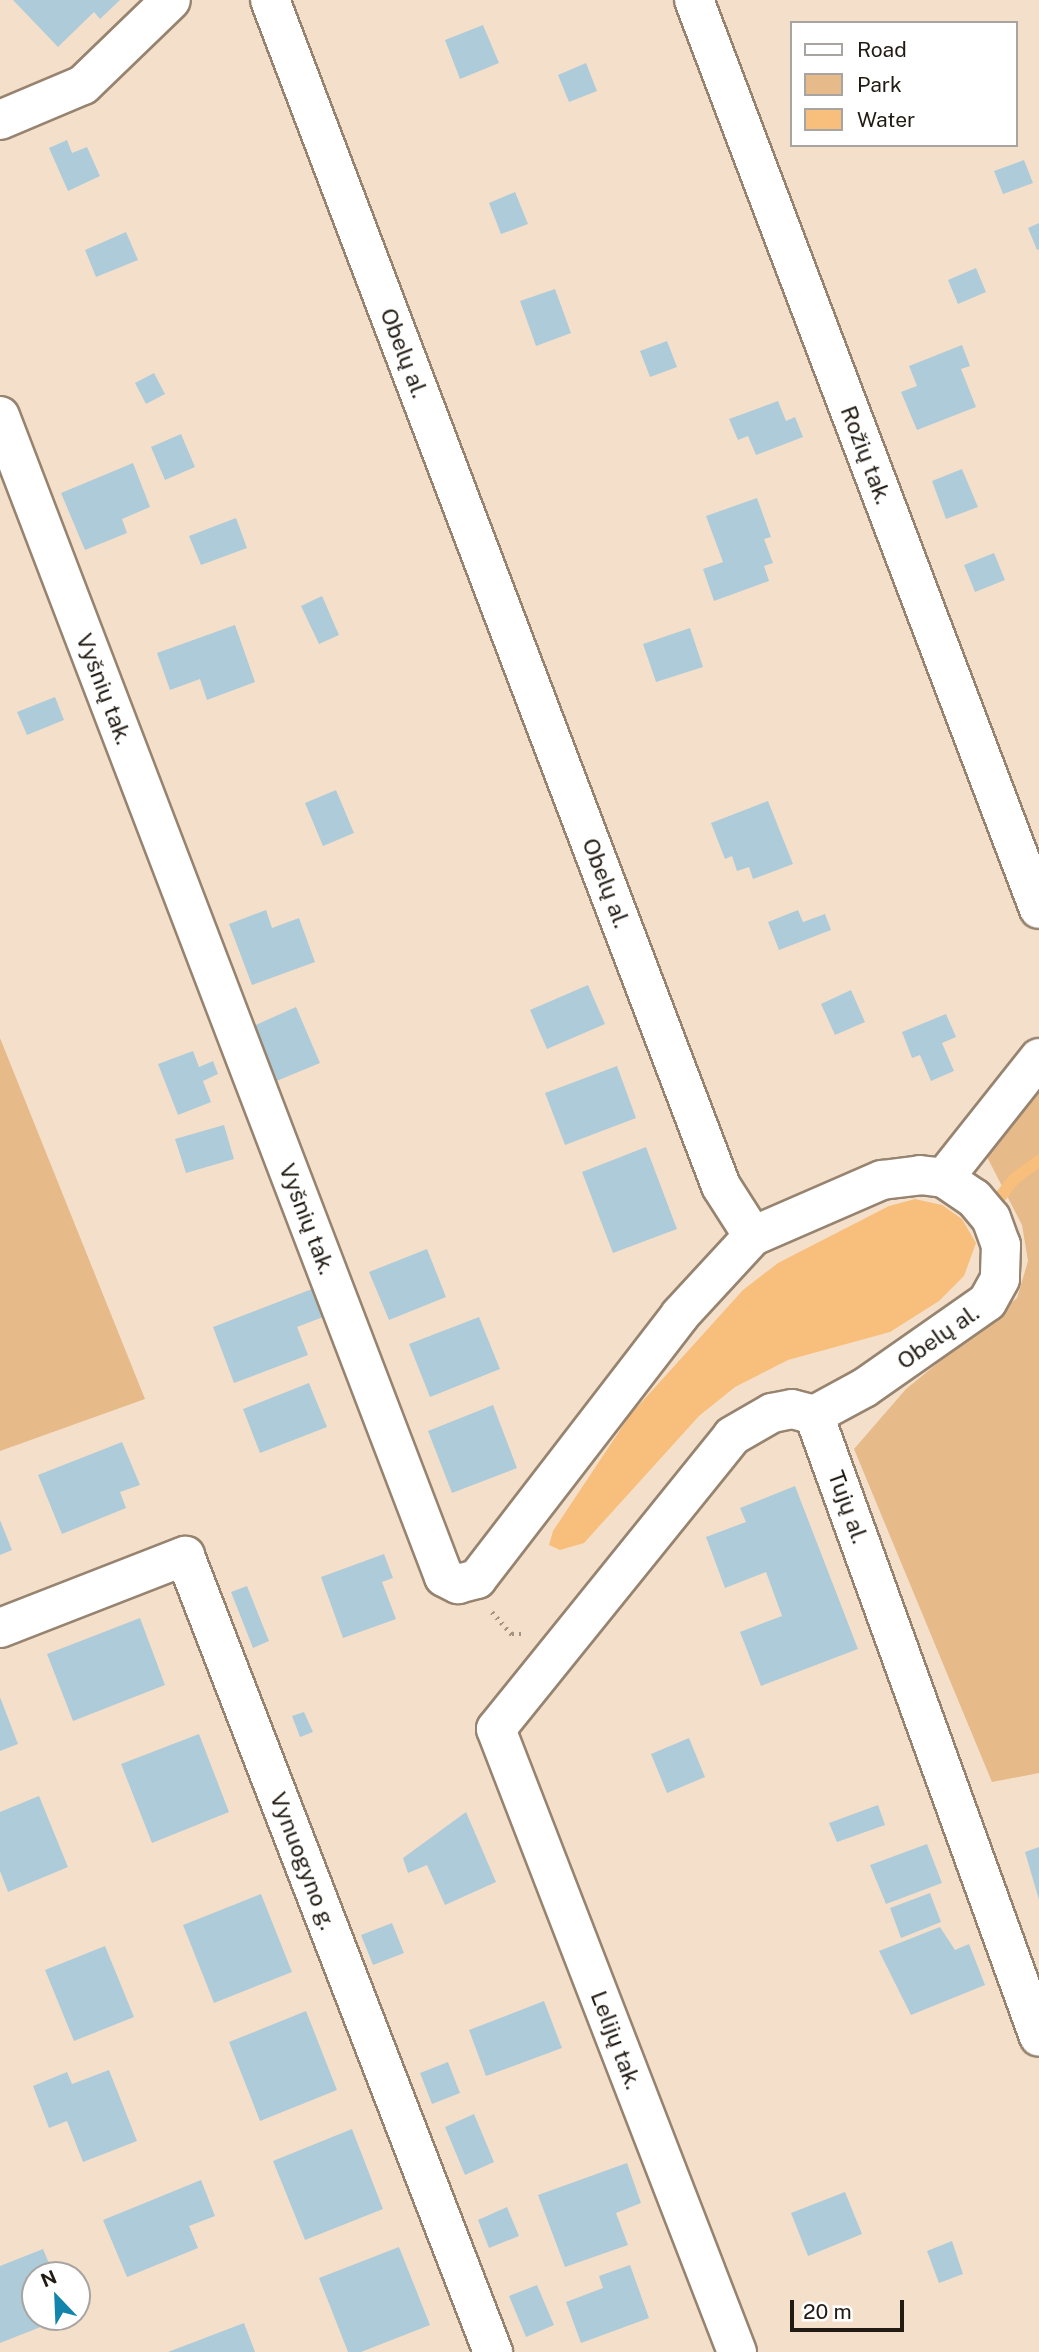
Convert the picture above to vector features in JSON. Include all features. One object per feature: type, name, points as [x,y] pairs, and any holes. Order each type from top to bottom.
[{"type":"street","points":[[0,120],[83,85],[171,0]]},
{"type":"street","name":"Obelų al.","points":[[270,0],[721,1186],[753,1236]]},
{"type":"street","name":"Rožių tak.","points":[[694,0],[1039,909]]},
{"type":"street","name":"Vyšnių tak.","points":[[0,416],[444,1577],[458,1584],[477,1579]]},
{"type":"street","points":[[477,1579],[680,1315],[753,1236],[882,1180],[920,1175],[944,1178],[1039,1058]]},
{"type":"street","name":"Obelų al.","points":[[814,1415],[957,1327],[993,1290],[1000,1279],[1000,1245],[991,1218],[975,1198],[944,1178]]},
{"type":"street","points":[[572,1635],[732,1436],[772,1413],[792,1409],[814,1415]]},
{"type":"street","name":"Tujų al.","points":[[814,1415],[1039,2037]]},
{"type":"street","name":"Vynuogyno g.","points":[[0,1628],[185,1556],[493,2352]]},
{"type":"street","name":"Lelijų tak.","points":[[572,1635],[496,1729],[737,2352]]},
{"type":"path","points":[[477,1579],[491,1610],[512,1634],[572,1635]]},
{"type":"green space","points":[[0,1038],[145,1399],[0,1451]]},
{"type":"green space","points":[[1039,1092],[1039,1773],[992,1782],[854,1449],[906,1389],[1017,1298],[1028,1261],[1022,1225],[987,1157]]},
{"type":"water","points":[[915,1199],[942,1205],[962,1219],[976,1243],[964,1276],[939,1301],[890,1332],[788,1360],[735,1387],[699,1416],[584,1543],[560,1550],[549,1545],[553,1531],[630,1415],[743,1290],[778,1263],[889,1206]]},
{"type":"building","points":[[13,0],[120,0],[100,19],[94,12],[58,47]]},
{"type":"building","points":[[483,25],[499,63],[460,79],[445,40]]},
{"type":"building","points":[[586,63],[597,91],[569,102],[558,75]]},
{"type":"building","points":[[67,140],[72,153],[87,147],[100,176],[68,191],[49,148]]},
{"type":"building","points":[[1024,160],[1033,183],[1003,194],[994,171]]},
{"type":"building","points":[[515,192],[528,224],[501,234],[489,203]]},
{"type":"building","points":[[1039,223],[1039,249],[1037,250],[1028,228]]},
{"type":"building","points":[[126,232],[138,260],[96,277],[85,250]]},
{"type":"building","points":[[976,268],[986,292],[958,304],[948,280]]},
{"type":"building","points":[[555,289],[571,333],[536,346],[520,301]]},
{"type":"building","points":[[667,341],[677,367],[650,377],[640,351]]},
{"type":"building","points":[[962,345],[970,366],[961,369],[976,407],[917,430],[901,392],[917,386],[909,366]]},
{"type":"building","points":[[154,373],[165,394],[146,404],[135,383]]},
{"type":"building","points":[[778,401],[786,421],[795,417],[803,437],[756,455],[748,436],[738,440],[729,419]]},
{"type":"building","points":[[181,434],[195,467],[165,480],[151,447]]},
{"type":"building","points":[[133,463],[150,507],[122,519],[127,533],[85,550],[61,493]]},
{"type":"building","points":[[962,469],[978,507],[946,519],[932,481]]},
{"type":"building","points":[[757,498],[771,537],[764,539],[773,563],[764,566],[769,581],[714,601],[703,569],[723,562],[706,516]]},
{"type":"building","points":[[236,518],[247,548],[201,565],[189,536]]},
{"type":"building","points":[[994,553],[1005,580],[975,592],[964,565]]},
{"type":"building","points":[[322,596],[339,635],[319,644],[301,606]]},
{"type":"building","points":[[235,625],[255,682],[207,700],[200,679],[170,690],[157,653]]},
{"type":"building","points":[[690,628],[703,667],[656,682],[643,644]]},
{"type":"building","points":[[55,697],[64,720],[27,735],[17,712]]},
{"type":"building","points":[[336,790],[354,833],[323,846],[305,803]]},
{"type":"building","points":[[768,801],[793,864],[753,879],[749,867],[737,871],[732,856],[725,859],[711,823]]},
{"type":"building","points":[[266,910],[272,928],[299,918],[315,962],[252,985],[229,924]]},
{"type":"building","points":[[798,910],[803,922],[825,914],[831,930],[779,950],[768,922]]},
{"type":"building","points":[[588,985],[605,1024],[547,1049],[530,1010]]},
{"type":"building","points":[[851,990],[865,1022],[835,1035],[821,1004]]},
{"type":"building","points":[[296,1007],[320,1063],[274,1082],[251,1027]]},
{"type":"building","points":[[946,1014],[956,1037],[942,1043],[954,1071],[931,1081],[920,1055],[912,1058],[902,1032]]},
{"type":"building","points":[[193,1051],[199,1067],[213,1061],[218,1074],[203,1081],[211,1102],[178,1115],[158,1064]]},
{"type":"building","points":[[617,1066],[636,1118],[565,1145],[545,1093]]},
{"type":"building","points":[[224,1125],[234,1159],[186,1173],[175,1139]]},
{"type":"building","points":[[646,1147],[677,1229],[613,1253],[582,1172]]},
{"type":"building","points":[[427,1249],[446,1297],[389,1320],[369,1272]]},
{"type":"building","points":[[312,1289],[323,1317],[297,1327],[308,1355],[234,1383],[213,1327]]},
{"type":"building","points":[[479,1317],[500,1369],[430,1397],[409,1344]]},
{"type":"building","points":[[309,1383],[327,1427],[260,1453],[243,1409]]},
{"type":"building","points":[[493,1405],[517,1468],[452,1493],[428,1431]]},
{"type":"building","points":[[122,1442],[140,1485],[120,1492],[126,1508],[62,1534],[38,1475]]},
{"type":"building","points":[[795,1486],[858,1649],[761,1686],[740,1632],[782,1616],[766,1572],[725,1588],[706,1537],[746,1522],[740,1508]]},
{"type":"building","points":[[0,1520],[12,1550],[0,1555]]},
{"type":"building","points":[[384,1554],[393,1578],[382,1582],[396,1619],[343,1638],[321,1577]]},
{"type":"building","points":[[247,1586],[269,1641],[253,1648],[231,1592]]},
{"type":"building","points":[[140,1618],[165,1685],[73,1721],[47,1654]]},
{"type":"building","points":[[0,1697],[18,1744],[0,1751]]},
{"type":"building","points":[[304,1712],[313,1732],[300,1737],[292,1716]]},
{"type":"building","points":[[199,1734],[229,1812],[152,1843],[121,1764]]},
{"type":"building","points":[[689,1738],[705,1777],[667,1793],[651,1754]]},
{"type":"building","points":[[39,1796],[68,1867],[8,1892],[0,1871],[0,1812]]},
{"type":"building","points":[[878,1805],[885,1825],[837,1842],[829,1823]]},
{"type":"building","points":[[466,1812],[496,1882],[445,1905],[427,1865],[408,1873],[403,1858]]},
{"type":"building","points":[[927,1844],[942,1883],[886,1904],[870,1865]]},
{"type":"building","points":[[1039,1847],[1039,1900],[1025,1852]]},
{"type":"building","points":[[930,1893],[941,1922],[901,1938],[890,1908]]},
{"type":"building","points":[[261,1894],[292,1972],[214,2003],[183,1925]]},
{"type":"building","points":[[392,1923],[404,1953],[373,1965],[361,1935]]},
{"type":"building","points":[[940,1927],[955,1950],[969,1944],[985,1985],[911,2015],[879,1951]]},
{"type":"building","points":[[105,1946],[134,2017],[74,2041],[45,1970]]},
{"type":"building","points":[[544,2001],[562,2048],[486,2076],[469,2030]]},
{"type":"building","points":[[306,2011],[337,2090],[260,2121],[229,2042]]},
{"type":"building","points":[[448,2062],[460,2093],[432,2104],[420,2073]]},
{"type":"building","points":[[109,2070],[137,2141],[83,2162],[67,2121],[49,2128],[33,2086],[67,2072],[72,2084]]},
{"type":"building","points":[[474,2114],[494,2162],[465,2175],[445,2127]]},
{"type":"building","points":[[352,2129],[383,2209],[305,2240],[273,2161]]},
{"type":"building","points":[[627,2163],[641,2203],[616,2213],[628,2245],[565,2267],[538,2195]]},
{"type":"building","points":[[201,2180],[215,2216],[189,2226],[198,2248],[127,2277],[103,2220]]},
{"type":"building","points":[[845,2192],[862,2234],[808,2256],[791,2213]]},
{"type":"building","points":[[507,2207],[519,2236],[489,2248],[478,2220]]},
{"type":"building","points":[[952,2241],[963,2274],[939,2283],[927,2251]]},
{"type":"building","points":[[399,2247],[430,2325],[361,2352],[348,2352],[319,2278]]},
{"type":"building","points":[[43,2249],[48,2261],[21,2261],[21,2331],[30,2331],[0,2343],[0,2266]]},
{"type":"building","points":[[630,2265],[649,2318],[581,2343],[566,2302],[603,2288],[599,2276]]},
{"type":"building","points":[[537,2285],[554,2325],[526,2337],[509,2296]]},
{"type":"building","points":[[244,2323],[255,2352],[168,2352]]},
{"type":"waterway","points":[[997,1201],[1014,1179],[1039,1161]]}]
